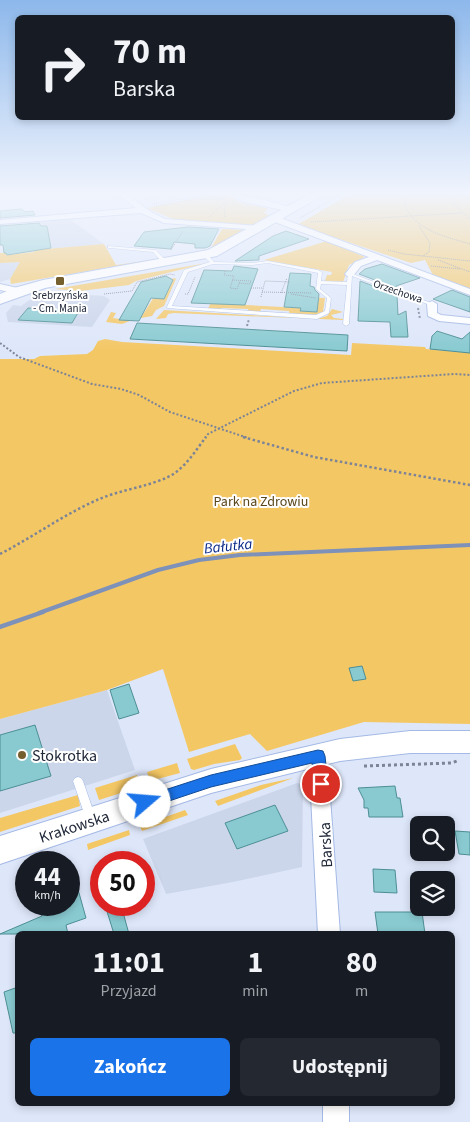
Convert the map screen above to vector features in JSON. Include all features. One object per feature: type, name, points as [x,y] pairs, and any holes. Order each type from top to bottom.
[{"type":"street","points":[[0,300],[19,291],[43,284],[163,260],[208,262],[227,246]]},
{"type":"street","points":[[349,246],[470,292]]},
{"type":"street","name":"Orzechowa","points":[[349,279],[351,270],[358,264],[378,257]]},
{"type":"street","points":[[0,287],[19,291]]},
{"type":"street","name":"Orzechowa","points":[[432,304],[432,314],[439,318],[470,321]]},
{"type":"street","name":"Krakowska","points":[[0,850],[211,781],[318,756],[386,744],[470,742]]},
{"type":"street","name":"Barska","points":[[318,756],[329,931]]},
{"type":"street","points":[[336,1106],[336,1122]]},
{"type":"lane","points":[[110,247],[152,250],[163,260]]},
{"type":"lane","points":[[208,262],[244,266],[268,262],[320,272],[318,289],[327,296],[328,312],[317,317],[173,309],[170,307],[186,271],[208,262]]},
{"type":"lane","points":[[318,282],[349,279],[346,324]]},
{"type":"lane","name":"Orzechowa","points":[[349,279],[432,304]]},
{"type":"lane","points":[[315,295],[327,296]]},
{"type":"lane","points":[[78,781],[92,820]]},
{"type":"path","points":[[163,260],[173,246]]},
{"type":"path","points":[[421,256],[430,252],[430,246]]},
{"type":"path","points":[[470,261],[432,258],[470,272]]},
{"type":"path","points":[[176,294],[188,294],[198,269],[208,262],[227,267],[224,276],[234,276],[230,288],[237,289],[239,282]]},
{"type":"path","points":[[104,294],[132,291],[137,282],[170,274],[178,276]]},
{"type":"path","points":[[281,293],[287,278]]},
{"type":"path","points":[[232,280],[250,284],[250,287],[263,288]]},
{"type":"path","points":[[261,297],[265,281],[290,282]]},
{"type":"path","points":[[262,292],[291,294],[304,298],[327,296]]},
{"type":"path","points":[[291,294],[296,292],[327,296]]},
{"type":"path","points":[[414,305],[418,305],[420,318]]},
{"type":"path","points":[[0,343],[19,358],[92,384],[121,389],[139,395],[170,412],[216,429],[314,457],[470,485]]},
{"type":"path","points":[[0,554],[34,536],[56,520],[99,499],[170,476],[186,463],[208,434],[294,391],[322,383],[433,375],[470,375]]},
{"type":"path","points":[[357,766],[365,765],[370,768],[451,763]]},
{"type":"shaded area","points":[[13,246],[76,246],[34,250]]},
{"type":"shaded area","points":[[21,262],[10,279],[0,282],[0,263]]},
{"type":"shaded area","points":[[41,292],[104,296],[110,300],[92,327],[8,322],[6,313],[13,305],[21,306]]},
{"type":"shaded area","points":[[107,690],[135,770],[0,813],[0,719]]},
{"type":"shaded area","points":[[297,783],[303,785],[302,867],[166,894],[155,868],[155,851],[148,851],[143,839]]},
{"type":"green space","points":[[105,246],[116,265],[159,259],[11,284],[10,279],[20,262],[0,263],[0,253],[6,253],[7,255],[34,252],[34,250]]},
{"type":"green space","points":[[309,246],[340,246],[365,257],[349,265],[343,282],[325,281],[327,275],[331,275],[332,272],[264,260]]},
{"type":"green space","points":[[361,246],[470,246],[470,289],[433,275],[425,260],[411,263]]},
{"type":"green space","points":[[207,263],[136,281],[129,285],[80,291],[55,289]]},
{"type":"green space","points":[[175,278],[164,306],[156,310],[152,316],[122,324],[106,322],[111,312],[116,313],[113,318],[125,320],[130,316],[142,316],[162,284],[173,281],[171,279]]},
{"type":"green space","points":[[307,297],[325,298],[323,312],[314,315],[289,314],[289,311],[261,309],[260,312],[248,312],[248,309],[221,308],[220,310],[207,310],[211,303],[301,308],[301,311],[316,312]]},
{"type":"green space","points":[[332,309],[343,312],[331,315],[334,318],[343,320],[317,319],[327,316]]},
{"type":"green space","points":[[164,310],[313,319],[174,313],[168,314],[166,318],[156,319]]},
{"type":"green space","name":"Park na Zdrowiu","points":[[105,339],[122,342],[351,355],[352,343],[425,347],[426,349],[470,353],[470,724],[364,722],[267,751],[250,734],[189,752],[163,669],[107,690],[0,719],[0,359],[34,359],[40,356],[87,354],[93,350],[98,341]]},
{"type":"green space","points":[[235,744],[242,758],[240,760],[214,764],[194,770],[191,769],[187,759]]},
{"type":"green space","points":[[177,763],[180,773],[150,781],[147,772]]},
{"type":"green space","points":[[137,775],[140,787],[99,800],[95,788]]},
{"type":"green space","points":[[293,778],[218,806],[215,801],[261,785]]},
{"type":"green space","points":[[78,795],[80,806],[0,832],[0,818]]},
{"type":"green space","points":[[185,810],[188,815],[142,831],[140,826]]},
{"type":"green space","points":[[129,830],[130,835],[88,850],[87,844]]},
{"type":"building","points":[[3,246],[51,246],[51,248],[7,255],[4,253]]},
{"type":"building","points":[[138,246],[172,246],[171,249]]},
{"type":"building","points":[[195,246],[209,246],[205,248],[195,248]]},
{"type":"building","points":[[257,246],[287,246],[259,256],[259,260],[235,261]]},
{"type":"building","points":[[382,264],[420,278],[396,286],[396,288],[359,274],[365,269]]},
{"type":"building","points":[[234,266],[258,269],[245,305],[191,303],[204,270],[232,271]]},
{"type":"building","points":[[290,273],[311,274],[310,286],[314,287],[319,294],[317,312],[300,311],[301,308],[284,307]]},
{"type":"building","points":[[166,276],[173,280],[164,299],[151,298],[139,321],[119,320],[141,282]]},
{"type":"building","points":[[360,281],[397,295],[398,315],[406,311],[408,337],[391,337],[390,322],[358,321]]},
{"type":"building","points":[[452,290],[470,297],[470,312],[433,299]]},
{"type":"building","points":[[28,308],[79,311],[72,323],[18,320]]},
{"type":"building","points":[[137,323],[348,335],[347,351],[130,339]]},
{"type":"building","points":[[437,331],[462,339],[470,332],[470,353],[430,349],[432,336]]},
{"type":"building","points":[[362,666],[366,679],[353,681],[349,668]]},
{"type":"building","points":[[129,684],[139,713],[119,719],[110,690]]},
{"type":"building","name":"Stokrotka","points":[[35,725],[51,776],[0,791],[0,735]]},
{"type":"building","points":[[395,786],[397,798],[400,798],[403,817],[369,817],[368,808],[364,808],[364,800],[358,788]]},
{"type":"building","points":[[275,805],[288,831],[237,849],[225,823]]},
{"type":"building","points":[[455,831],[470,832],[470,855],[459,854]]},
{"type":"building","points":[[373,869],[395,870],[397,893],[374,892]]},
{"type":"building","points":[[80,897],[86,918],[66,925],[67,931],[15,931],[15,934],[0,934],[42,916],[80,916]]},
{"type":"building","points":[[375,912],[410,912],[410,916],[423,916],[425,931],[378,931]]},
{"type":"building","points":[[108,916],[124,916],[128,931],[113,931]]},
{"type":"building","points":[[15,988],[15,1033],[13,1033],[4,992]]},
{"type":"waterway","name":"Bałutka","points":[[39,613],[158,570],[199,560],[240,555],[470,545]]},
{"type":"waterway","name":"Bałutka","points":[[0,627],[43,612]]},
{"type":"place","name":"Srebrzyńska - Cm. Mania","points":[[60,281]]},
{"type":"place","name":"Stokrotka","points":[[22,755]]},
{"type":"route","points":[[145,802],[211,781],[318,756],[321,784]]}]
